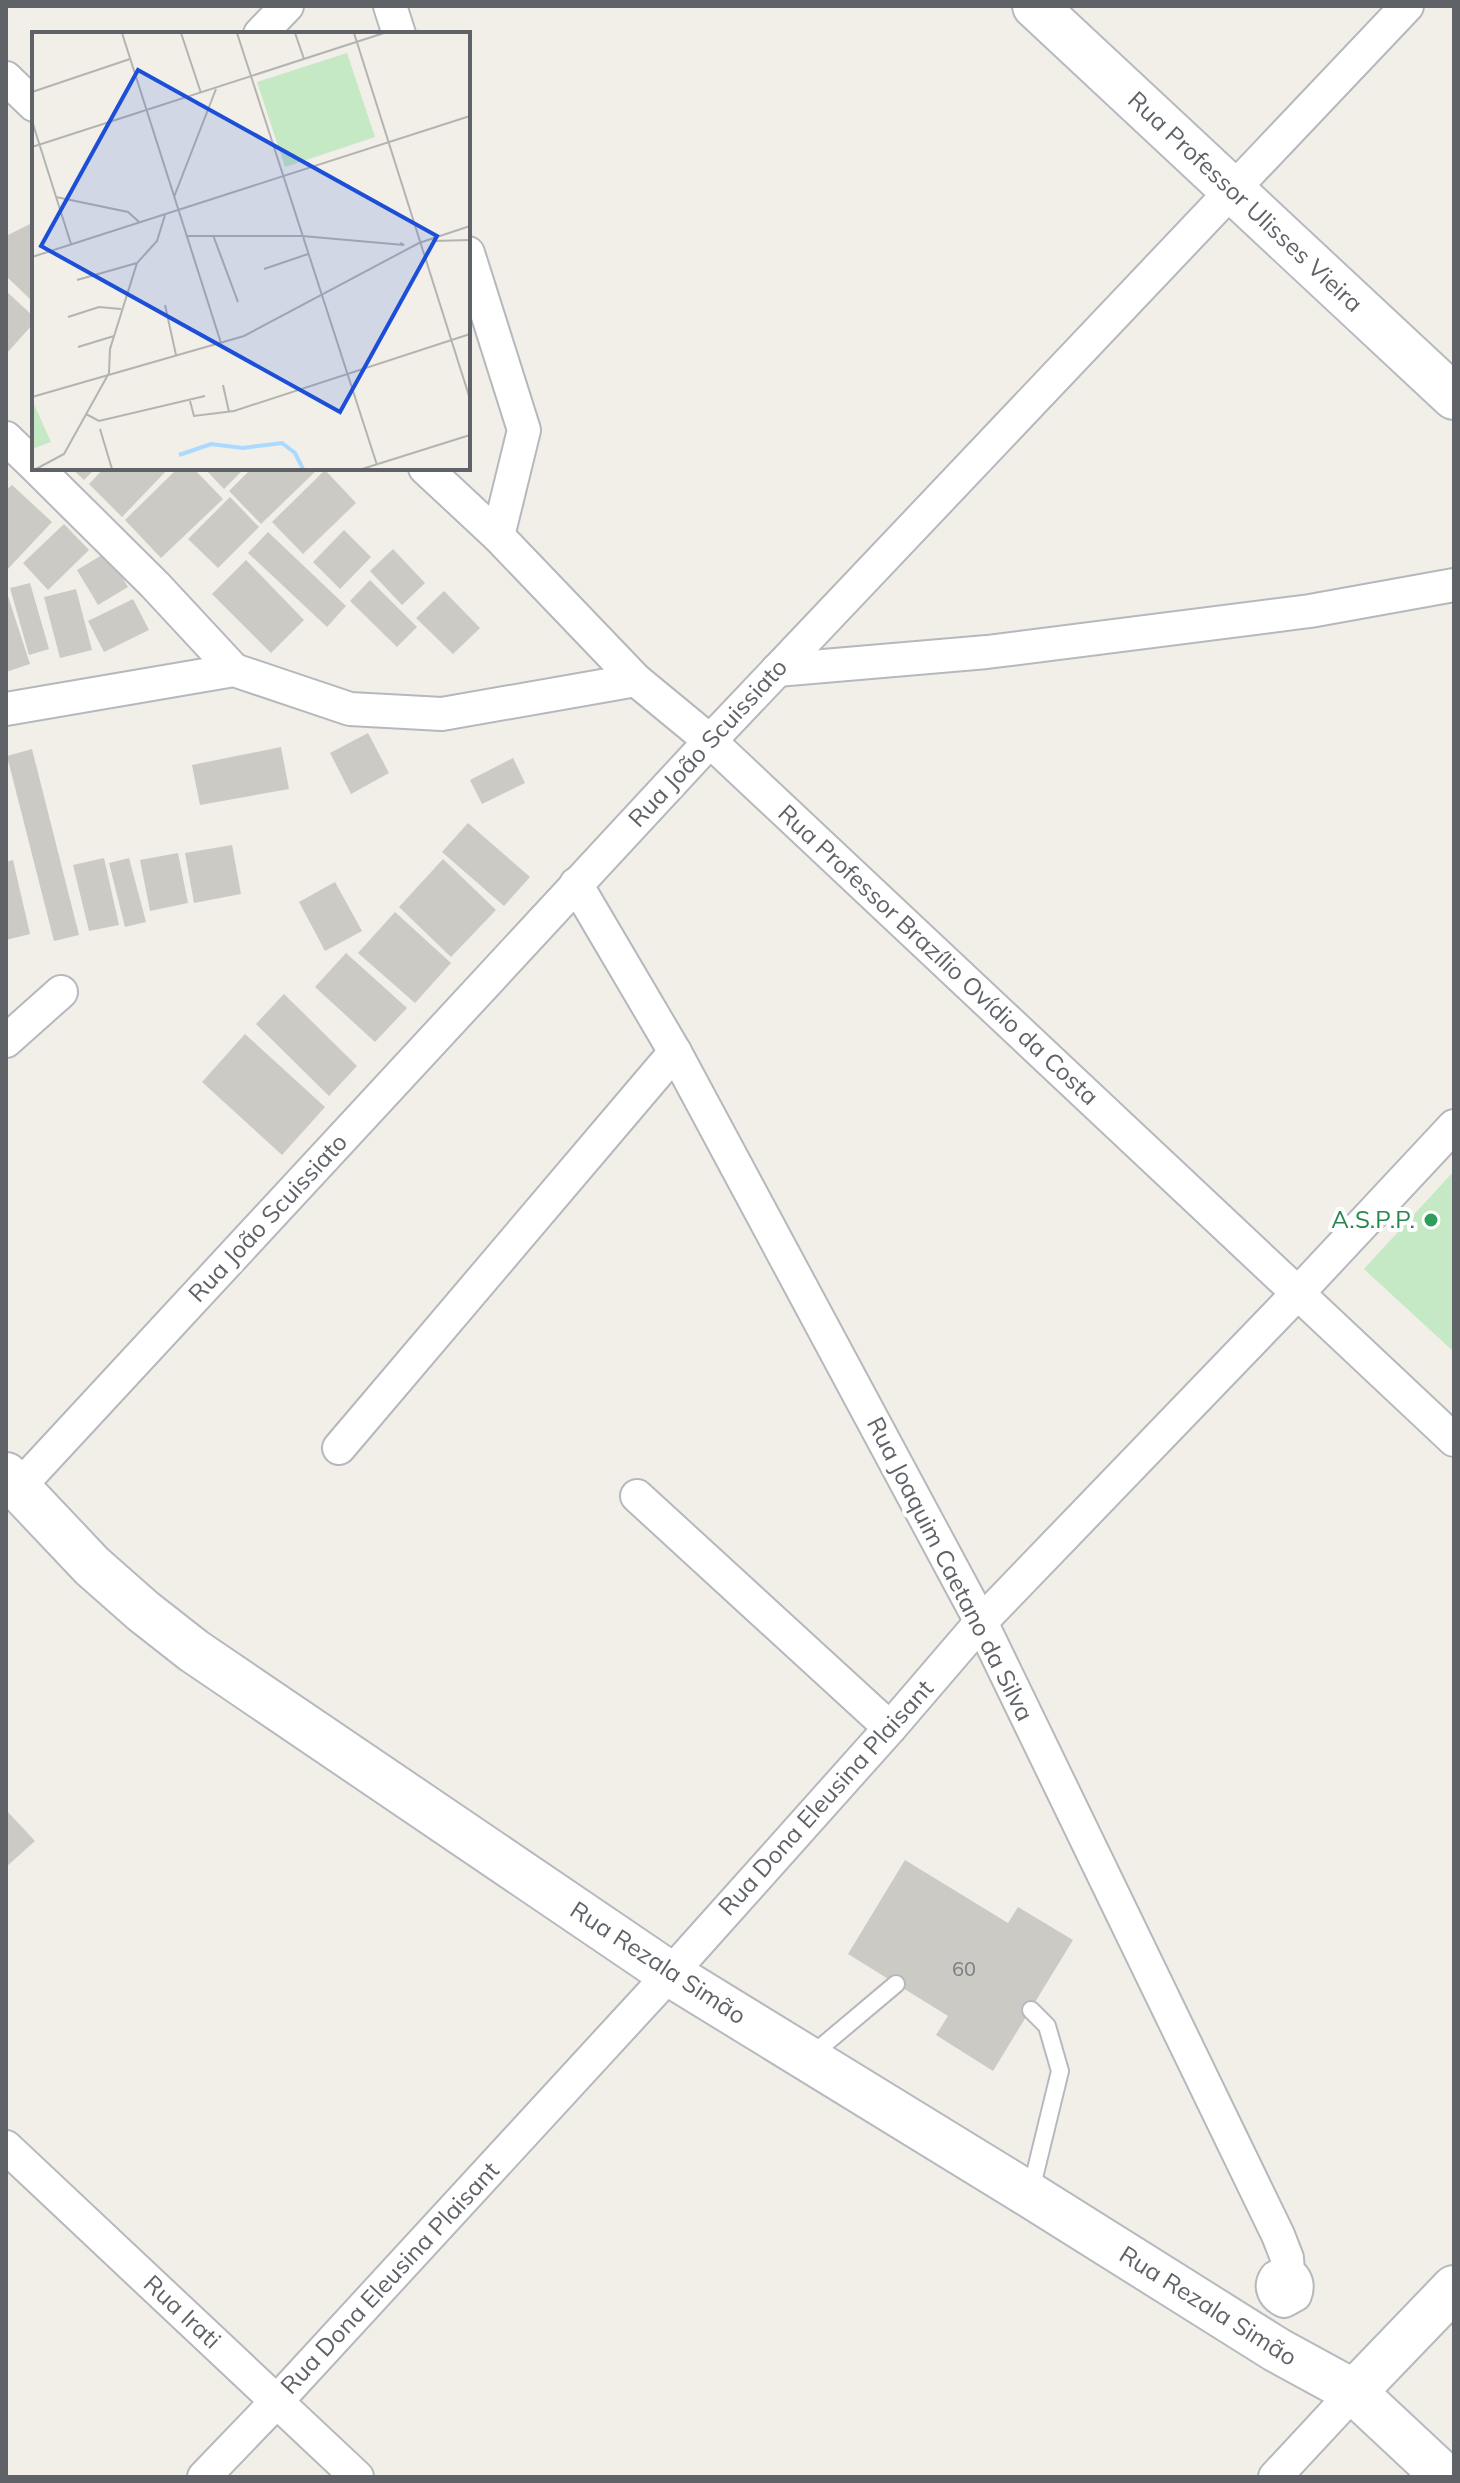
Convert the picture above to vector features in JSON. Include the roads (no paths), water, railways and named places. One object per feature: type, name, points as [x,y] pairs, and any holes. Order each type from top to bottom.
[{"type":"main road","name":"Rua Professor Ulisses Vieira","points":[[1035,6],[1454,397]]},
{"type":"main road","name":"Rua Rezala Simão","points":[[12,1482],[92,1566],[194,1651],[670,1974],[1368,2406],[1445,2477]]},
{"type":"main road","points":[[1368,2406],[1454,2288]]},
{"type":"street","points":[[262,32],[287,6]]},
{"type":"street","points":[[390,6],[398,32]]},
{"type":"street","name":"Rua João Scuissiato","points":[[12,1482],[1407,6]]},
{"type":"street","points":[[6,78],[32,103]]},
{"type":"street","points":[[470,259],[524,430],[498,536]]},
{"type":"street","points":[[6,438],[32,464]]},
{"type":"street","points":[[38,470],[155,585],[234,670]]},
{"type":"street","name":"Rua Professor Brazílio Ovídio da Costa","points":[[427,470],[498,536],[636,680],[710,741],[1454,1440]]},
{"type":"street","points":[[777,670],[987,652],[1187,627],[1310,611],[1454,585]]},
{"type":"street","points":[[6,709],[234,670],[350,709],[442,714],[636,680]]},
{"type":"street","name":"Rua Joaquim Caetano da Silva","points":[[576,884],[675,1052],[981,1622],[1278,2235],[1287,2258],[1288,2272]]},
{"type":"street","points":[[6,1041],[61,992]]},
{"type":"street","points":[[339,1448],[675,1052]]},
{"type":"street","name":"Rua Dona Eleusina Plaisant","points":[[204,2477],[670,1974],[981,1622],[1454,1126]]},
{"type":"street","points":[[637,1496],[890,1728]]},
{"type":"street","name":"Rua Irati","points":[[6,2147],[357,2477]]},
{"type":"street","points":[[1275,2477],[1368,2406],[1417,2477]]},
{"type":"lane","points":[[808,2059],[896,1984]]},
{"type":"lane","points":[[1030,2195],[1060,2071],[1047,2026],[1031,2010]]},
{"type":"place","name":"A.S.P.P.","points":[[1431,1220]]}]
